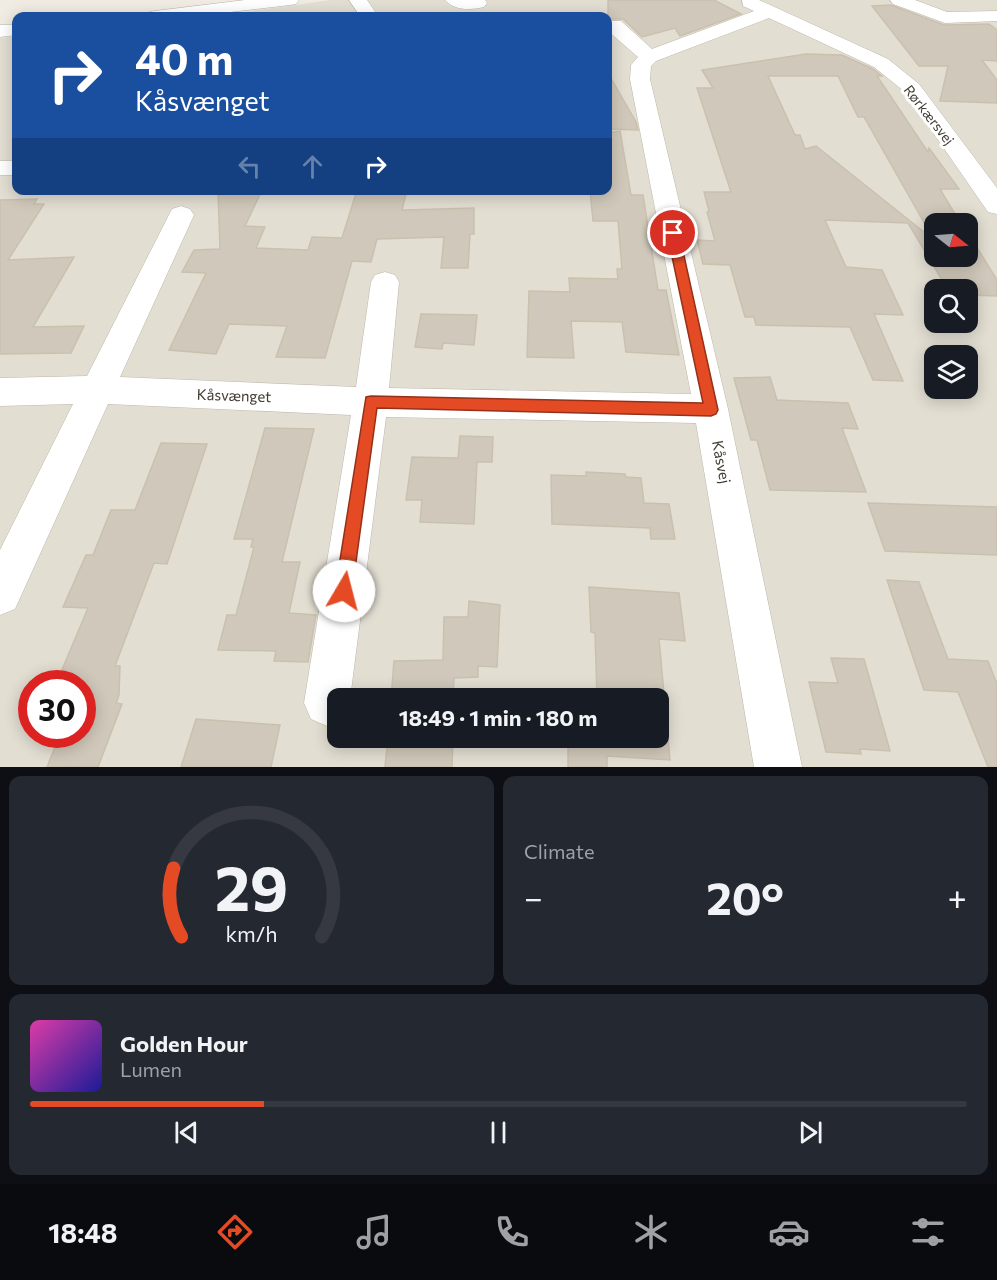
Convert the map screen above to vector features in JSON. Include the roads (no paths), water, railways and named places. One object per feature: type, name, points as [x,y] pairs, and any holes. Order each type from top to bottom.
[{"type":"street","points":[[189,12],[290,0]]},
{"type":"street","points":[[454,0],[464,4],[478,3]]},
{"type":"street","points":[[899,0],[945,18],[997,16]]},
{"type":"street","points":[[612,25],[649,57],[757,6]]},
{"type":"street","name":"Rørkærsvej","points":[[757,6],[881,63],[912,88],[997,206]]},
{"type":"street","name":"Kåsvej","points":[[649,57],[641,65],[640,79],[711,410],[778,767]]},
{"type":"street","points":[[0,594],[181,215]]},
{"type":"street","points":[[329,688],[371,402],[385,282]]},
{"type":"street","name":"Kåsvænget","points":[[0,392],[97,390],[371,402],[711,410]]}]
